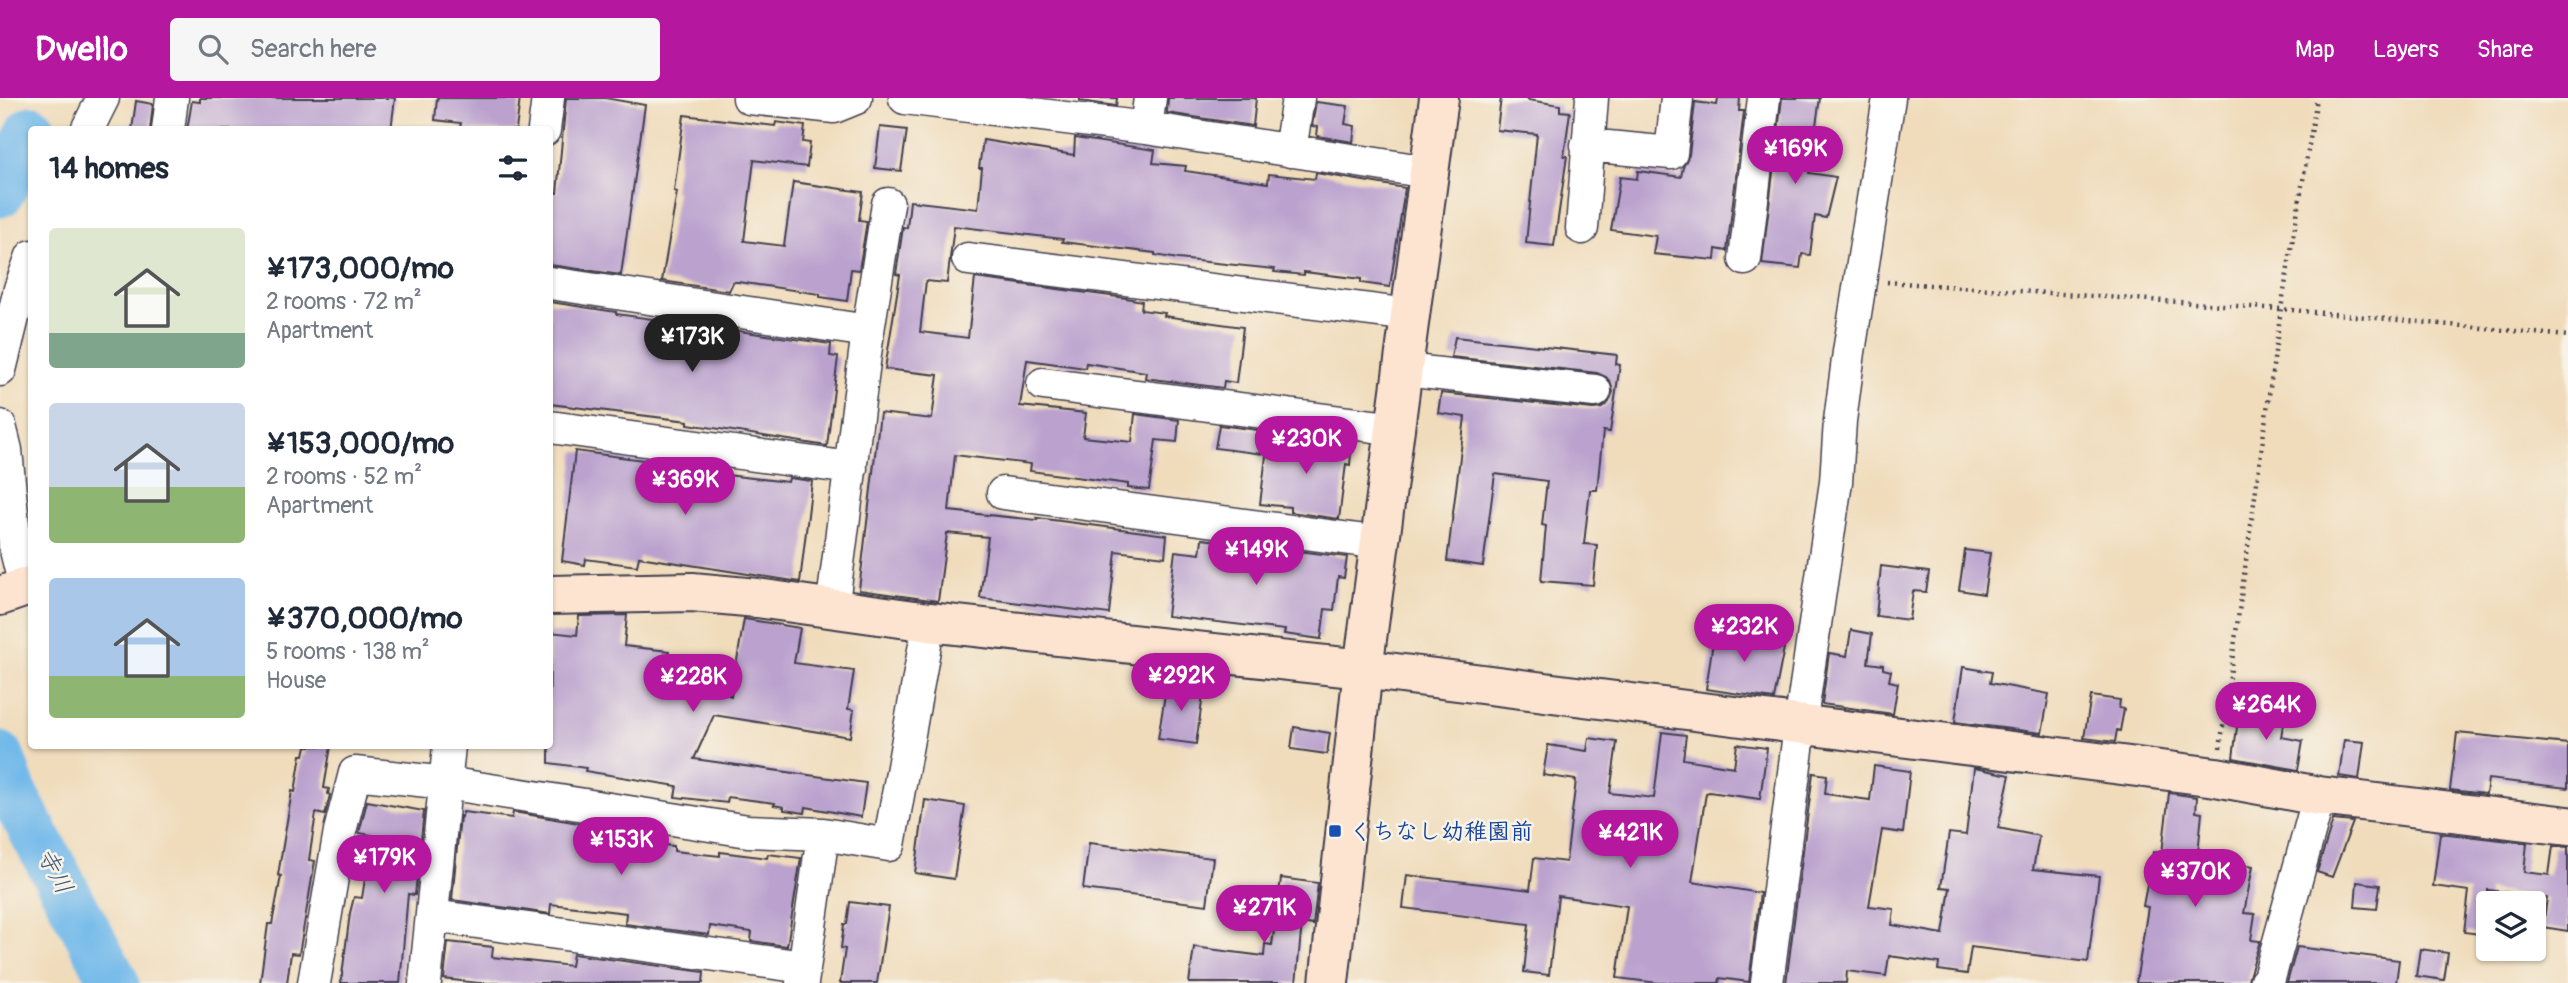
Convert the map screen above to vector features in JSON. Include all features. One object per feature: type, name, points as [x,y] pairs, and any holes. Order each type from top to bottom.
[{"type":"street","points":[[89,126],[103,98]]},
{"type":"street","points":[[168,126],[172,98]]},
{"type":"street","points":[[544,126],[548,98]]},
{"type":"street","points":[[749,98],[834,107],[856,98]]},
{"type":"street","points":[[905,98],[1148,113],[1290,151],[1428,172]]},
{"type":"street","points":[[1290,151],[1298,98]]},
{"type":"street","points":[[1329,983],[1363,669],[1439,98]]},
{"type":"street","points":[[1582,228],[1592,98]]},
{"type":"street","points":[[1587,145],[1671,153],[1677,98]]},
{"type":"street","points":[[1745,260],[1764,98]]},
{"type":"street","points":[[1767,983],[1800,726],[1836,482],[1849,352],[1889,98]]},
{"type":"street","points":[[832,610],[868,331],[888,204]]},
{"type":"street","points":[[968,259],[1410,315]]},
{"type":"street","points":[[0,370],[28,267]]},
{"type":"street","points":[[553,283],[868,331]]},
{"type":"street","points":[[1404,370],[1595,391]]},
{"type":"street","points":[[1043,384],[1397,429]]},
{"type":"street","points":[[0,426],[6,450],[8,494],[19,589]]},
{"type":"street","points":[[553,427],[851,468]]},
{"type":"street","points":[[1003,493],[1381,542]]},
{"type":"street","points":[[553,595],[692,592],[757,598],[929,622],[1363,669],[2216,777],[2319,796],[2568,826]]},
{"type":"street","points":[[314,983],[340,831],[355,773],[446,783],[748,831],[823,834],[889,845],[929,622]]},
{"type":"street","points":[[425,983],[449,749]]},
{"type":"street","points":[[2265,983],[2268,982],[2319,796]]},
{"type":"street","points":[[433,916],[803,975],[823,834]]},
{"type":"path","points":[[2216,777],[2281,310],[2318,98]]},
{"type":"path","points":[[1862,280],[2281,310],[2568,336]]},
{"type":"building","points":[[200,98],[395,98],[392,126],[188,126],[192,101],[200,102]]},
{"type":"building","points":[[437,98],[520,98],[516,126],[460,126],[461,123],[435,120]]},
{"type":"building","points":[[566,98],[605,98],[645,105],[621,275],[553,265],[553,193],[557,193]]},
{"type":"building","points":[[1080,98],[1117,98],[1116,106],[1080,101]]},
{"type":"building","points":[[1168,98],[1256,98],[1253,126],[1167,113]]},
{"type":"building","points":[[1501,98],[1528,98],[1560,105],[1560,111],[1570,112],[1564,156],[1567,156],[1554,246],[1526,243],[1537,134],[1497,130]]},
{"type":"building","points":[[1718,98],[1740,98],[1739,111],[1744,111],[1727,251],[1716,249],[1715,260],[1653,254],[1656,236],[1611,230],[1620,177],[1637,179],[1638,171],[1681,177],[1689,155],[1695,102],[1717,105]]},
{"type":"building","points":[[1782,98],[1820,98],[1809,173],[1836,177],[1826,218],[1815,216],[1810,255],[1802,254],[1800,268],[1762,264]]},
{"type":"building","points":[[136,101],[153,104],[150,126],[133,126]]},
{"type":"building","points":[[1316,102],[1348,106],[1345,124],[1355,126],[1353,142],[1317,136],[1318,127],[1312,126]]},
{"type":"building","points":[[684,115],[775,126],[776,122],[805,126],[803,142],[810,143],[807,167],[754,160],[744,241],[784,246],[793,182],[863,192],[859,220],[867,221],[859,270],[851,269],[847,301],[820,297],[820,294],[738,282],[733,282],[729,291],[662,281],[677,192],[674,191]]},
{"type":"building","points":[[880,127],[907,130],[901,171],[875,168]]},
{"type":"building","points":[[1075,138],[1155,150],[1153,163],[1186,166],[1185,171],[1268,183],[1269,174],[1315,179],[1316,173],[1405,188],[1390,287],[1361,283],[1361,279],[1304,272],[1304,275],[1274,272],[1275,269],[1178,259],[1155,253],[1062,242],[1063,239],[954,226],[947,283],[926,281],[920,332],[968,338],[975,278],[1126,298],[1142,301],[1141,310],[1165,313],[1164,316],[1243,327],[1236,383],[1224,381],[1223,388],[1145,378],[1146,372],[1086,363],[1085,368],[1027,360],[1020,406],[1086,413],[1083,437],[1132,442],[1135,414],[1179,420],[1177,442],[1156,440],[1149,490],[1128,488],[1128,484],[1030,471],[1031,464],[955,455],[949,511],[1037,518],[1167,535],[1165,557],[1116,551],[1109,614],[980,598],[988,537],[947,533],[938,601],[859,590],[880,413],[932,419],[938,375],[885,369],[900,275],[896,274],[903,227],[907,228],[910,201],[978,209],[983,140],[1074,155]]},
{"type":"building","points":[[553,302],[616,314],[831,344],[830,356],[838,357],[827,446],[688,424],[688,421],[553,404]]},
{"type":"building","points":[[1455,337],[1617,355],[1616,364],[1620,365],[1610,432],[1603,431],[1597,490],[1590,490],[1584,544],[1597,545],[1593,585],[1541,581],[1546,526],[1542,525],[1547,481],[1495,474],[1483,566],[1447,561],[1465,417],[1438,413],[1441,393],[1593,409],[1602,408],[1609,402],[1613,392],[1606,377],[1597,373],[1451,357]]},
{"type":"building","points":[[1219,425],[1266,431],[1263,454],[1215,448]]},
{"type":"building","points":[[1313,437],[1352,442],[1350,465],[1346,464],[1339,519],[1290,512],[1290,507],[1260,504],[1268,440],[1312,445]]},
{"type":"building","points":[[575,451],[689,466],[688,469],[709,473],[788,482],[789,478],[812,481],[800,582],[639,557],[637,566],[586,559],[585,565],[562,561]]},
{"type":"building","points":[[1202,539],[1347,557],[1344,578],[1338,577],[1334,610],[1325,609],[1321,639],[1284,634],[1285,630],[1167,616],[1175,551],[1200,554]]},
{"type":"building","points":[[1965,550],[1990,553],[1984,594],[1959,590]]},
{"type":"building","points":[[1881,566],[1929,572],[1926,592],[1913,591],[1909,620],[1876,616]]},
{"type":"building","points":[[627,615],[624,646],[669,651],[667,668],[731,696],[744,619],[800,628],[794,663],[854,671],[848,709],[854,710],[850,737],[714,715],[694,759],[866,783],[861,817],[806,807],[805,813],[784,810],[784,807],[774,805],[775,803],[728,797],[727,803],[675,797],[677,786],[549,763],[549,749],[553,749],[553,632],[577,635],[579,616]]},
{"type":"building","points":[[1715,628],[1778,639],[1777,647],[1784,648],[1774,699],[1706,689]]},
{"type":"building","points":[[1851,630],[1872,634],[1868,663],[1883,665],[1883,669],[1891,671],[1889,681],[1898,683],[1893,714],[1822,704],[1829,653],[1847,656]]},
{"type":"building","points":[[1963,667],[1992,672],[1990,683],[2049,694],[2042,733],[1955,722]]},
{"type":"building","points":[[1167,682],[1204,688],[1196,744],[1158,739]]},
{"type":"building","points":[[2091,696],[2120,700],[2119,708],[2124,709],[2115,742],[2084,738]]},
{"type":"building","points":[[2239,712],[2284,719],[2281,737],[2303,741],[2298,770],[2233,758]]},
{"type":"building","points":[[1294,727],[1330,733],[1327,754],[1291,749]]},
{"type":"building","points":[[1662,732],[1686,735],[1683,759],[1734,767],[1737,744],[1767,748],[1760,799],[1706,793],[1692,882],[1760,893],[1749,982],[1720,978],[1719,983],[1658,983],[1617,978],[1627,906],[1558,896],[1549,975],[1524,972],[1529,924],[1403,908],[1407,875],[1530,890],[1534,858],[1566,862],[1576,780],[1543,775],[1548,745],[1587,751],[1589,738],[1617,742],[1610,793],[1654,798]]},
{"type":"building","points":[[2457,733],[2568,744],[2568,788],[2488,779],[2486,794],[2450,790]]},
{"type":"building","points":[[2344,740],[2364,742],[2359,779],[2339,776]]},
{"type":"building","points":[[305,749],[330,749],[324,788],[329,789],[330,795],[325,815],[316,813],[309,860],[315,861],[299,954],[291,953],[287,983],[260,983],[268,924],[272,924],[281,876],[278,875],[292,791],[295,792],[301,755],[304,755]]},
{"type":"building","points":[[1874,766],[1910,771],[1903,833],[1882,830],[1869,906],[1894,909],[1892,925],[1943,934],[1950,888],[1941,887],[1949,833],[1966,835],[1974,768],[2010,775],[1998,828],[2039,836],[2033,869],[2099,876],[2088,962],[1971,947],[1967,974],[1938,970],[1939,963],[1889,956],[1886,976],[1847,971],[1846,983],[1786,983],[1813,773],[1827,775],[1825,794],[1870,800]]},
{"type":"building","points":[[2169,793],[2197,797],[2196,812],[2202,813],[2198,854],[2253,866],[2244,913],[2255,914],[2251,940],[2260,941],[2247,983],[2136,983],[2148,907],[2143,906],[2153,852],[2162,853]]},
{"type":"building","points":[[925,800],[965,806],[954,879],[915,873]]},
{"type":"building","points":[[367,801],[424,811],[415,895],[408,894],[400,983],[341,983],[350,913],[354,897],[362,898],[372,835],[359,833]]},
{"type":"building","points":[[463,812],[512,818],[513,812],[579,823],[578,830],[664,840],[663,845],[674,846],[674,851],[720,856],[720,852],[767,858],[768,854],[801,858],[787,946],[751,941],[752,932],[710,926],[709,935],[625,924],[626,913],[551,904],[550,914],[452,900],[460,816],[462,817]]},
{"type":"building","points":[[2333,820],[2353,822],[2332,877],[2317,872]]},
{"type":"building","points":[[2440,833],[2527,843],[2524,872],[2549,875],[2553,846],[2568,847],[2568,931],[2546,927],[2546,891],[2488,890],[2476,891],[2476,934],[2464,932],[2469,891],[2433,886]]},
{"type":"building","points":[[1089,843],[1213,858],[1207,905],[1083,889]]},
{"type":"building","points":[[1281,878],[1318,883],[1313,925],[1302,923],[1296,983],[1189,983],[1194,947],[1264,956],[1265,944],[1272,945]]},
{"type":"building","points":[[2357,882],[2380,885],[2377,909],[2355,907]]},
{"type":"building","points":[[850,902],[889,907],[877,983],[840,983],[845,949],[841,948]]},
{"type":"building","points":[[448,942],[493,947],[492,957],[571,966],[573,954],[704,972],[703,983],[479,983],[444,979]]},
{"type":"building","points":[[2297,947],[2399,960],[2396,983],[2287,983]]},
{"type":"building","points":[[2420,949],[2448,953],[2444,980],[2416,976]]},
{"type":"waterway","name":"寺川","points":[[0,193],[28,138]]},
{"type":"waterway","name":"寺川","points":[[0,756],[14,796],[115,983]]},
{"type":"place","name":"くちなし幼稚園前","points":[[1335,831]]}]
